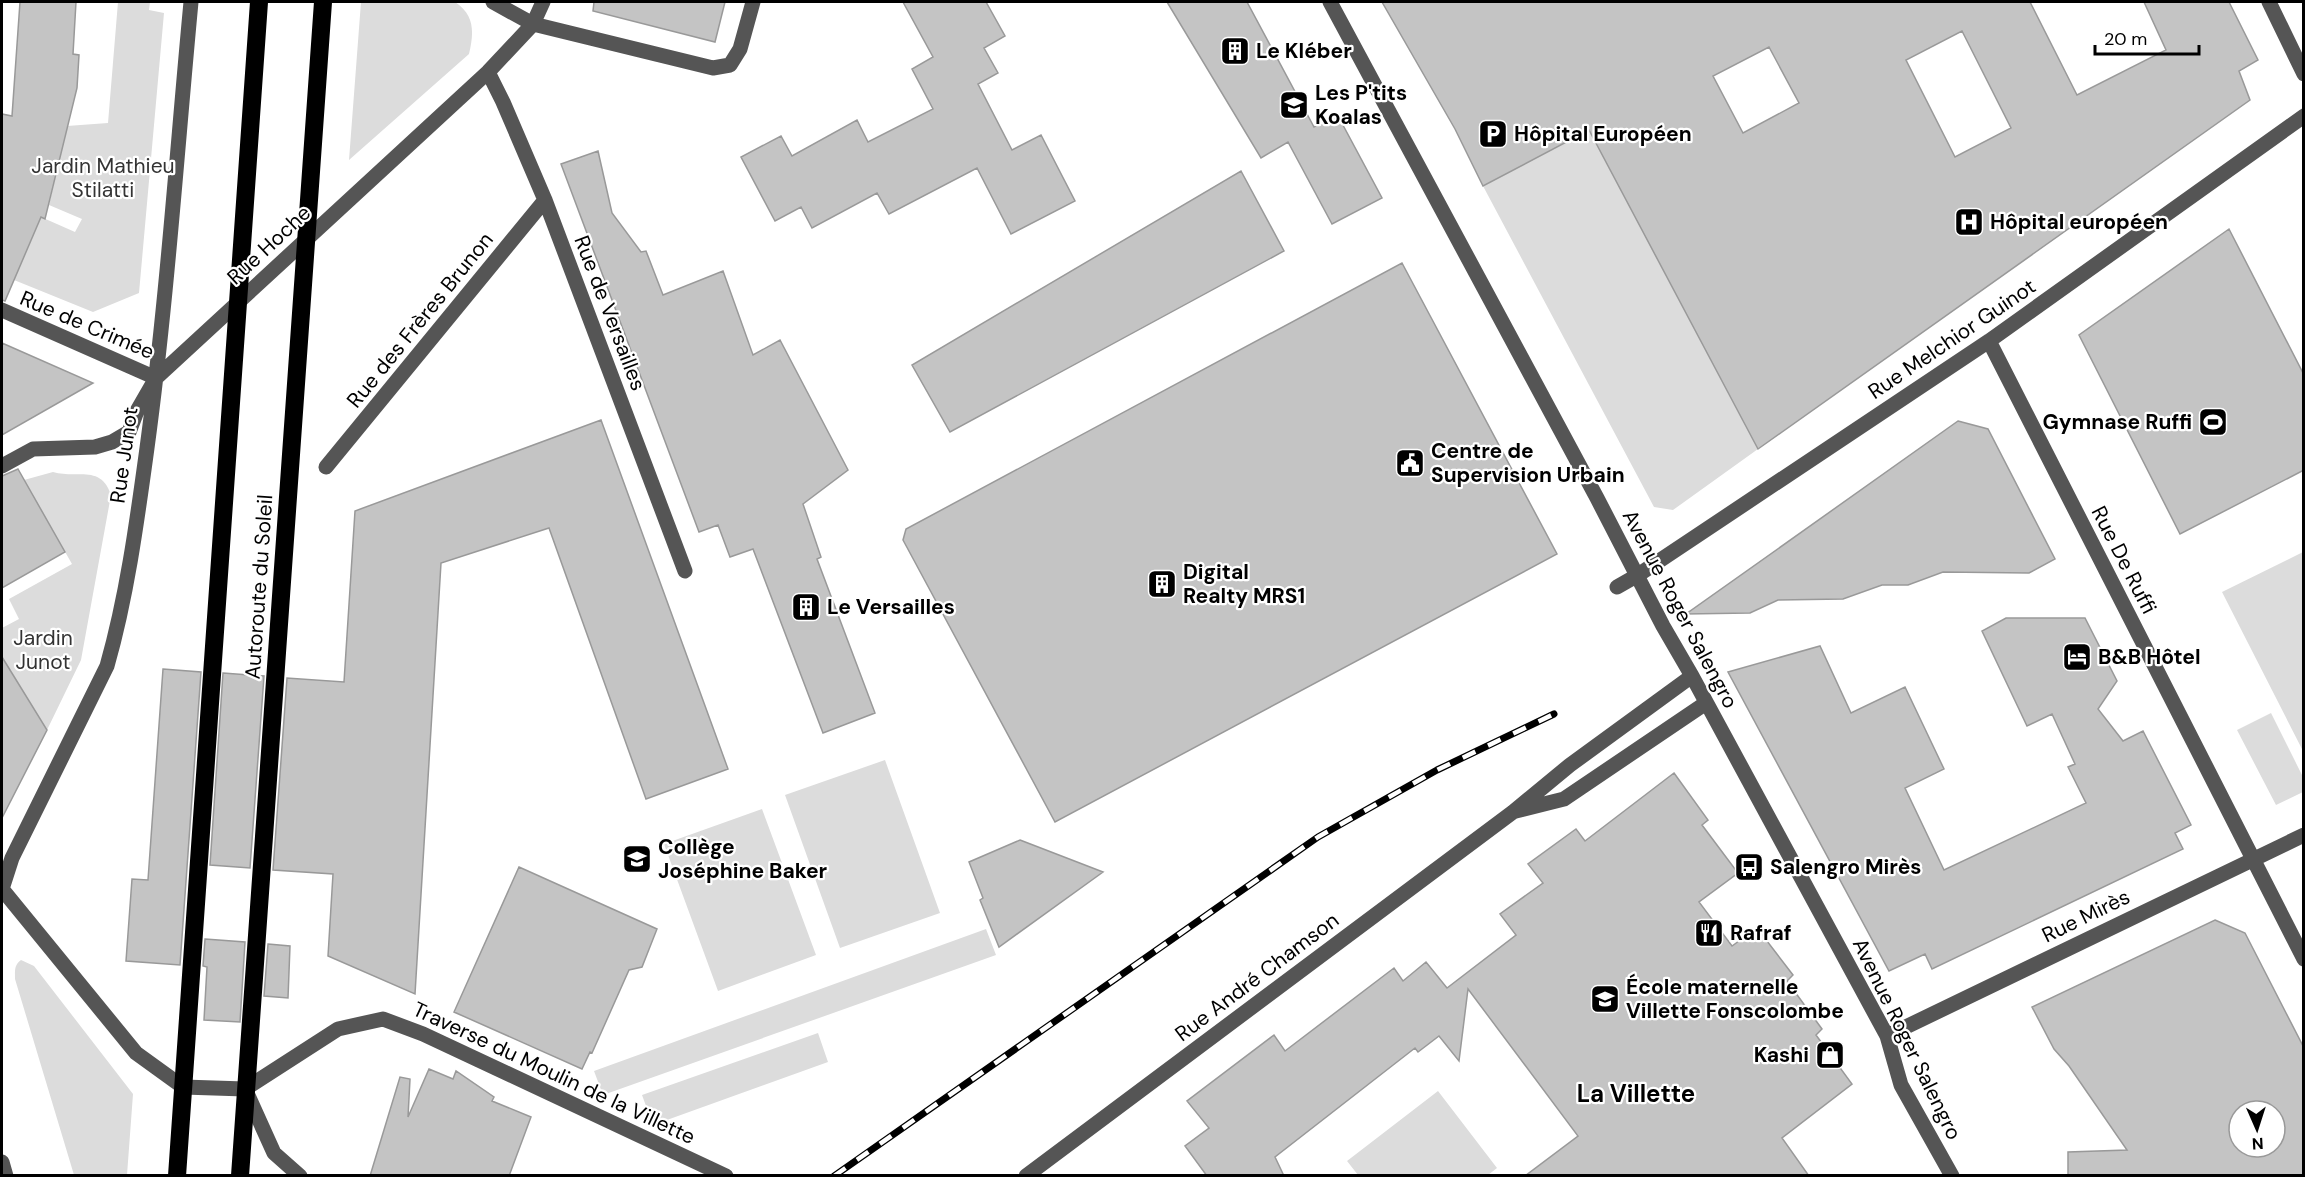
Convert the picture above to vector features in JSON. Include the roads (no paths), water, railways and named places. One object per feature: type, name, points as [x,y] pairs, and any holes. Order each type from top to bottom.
[{"type":"highway","name":"Autoroute du Soleil","points":[[177,1176],[259,2]]},
{"type":"highway","name":"Autoroute du Soleil","points":[[240,1176],[323,2]]},
{"type":"street","name":"Rue Junot","points":[[2,889],[12,858],[106,666],[116,635],[156,378],[191,2]]},
{"type":"street","points":[[493,2],[533,24],[713,68],[730,65],[740,49],[753,2]]},
{"type":"street","name":"Rue Hoche","points":[[2,466],[33,449],[95,447],[112,442],[129,432],[137,411],[156,378],[488,72],[533,24],[543,2]]},
{"type":"street","name":"Avenue Roger Salengro","points":[[1330,2],[1638,575],[1663,626],[1887,1036],[1901,1085],[1952,1176]]},
{"type":"street","points":[[2269,2],[2304,74]]},
{"type":"street","name":"Rue de Versailles","points":[[488,72],[504,102],[545,200],[685,571]]},
{"type":"street","name":"Rue Melchior Guinot","points":[[1617,587],[1989,341],[2304,116]]},
{"type":"street","name":"Rue des Frères Brunon","points":[[326,467],[545,200]]},
{"type":"street","name":"Rue de Crimée","points":[[2,310],[156,378]]},
{"type":"street","name":"Rue De Ruffi","points":[[1989,341],[2304,958]]},
{"type":"street","name":"Rue André Chamson","points":[[1026,1176],[1513,812],[1570,765],[1692,676]]},
{"type":"street","name":"Rue André Chamson","points":[[1513,812],[1564,799],[1706,703]]},
{"type":"street","name":"Rue Mirès","points":[[1887,1036],[2304,835]]},
{"type":"street","points":[[2,889],[136,1053],[183,1087],[245,1089],[274,1153],[300,1176]]},
{"type":"street","name":"Traverse du Moulin de la Villette","points":[[245,1089],[338,1029],[383,1019],[423,1034],[726,1176]]},
{"type":"street","points":[[2,1162],[6,1176]]},
{"type":"railway","points":[[834,1176],[1318,837],[1437,770],[1554,714]]},
{"type":"place","name":"Le Kléber","points":[[1235,51]]},
{"type":"place","name":"Les P'tits Koalas","points":[[1294,105]]},
{"type":"place","name":"Hôpital Européen","points":[[1493,134]]},
{"type":"place","name":"Hôpital européen","points":[[1969,222]]},
{"type":"place","name":"Gymnase Ruffi","points":[[2213,422]]},
{"type":"place","name":"Centre de Supervision Urbain","points":[[1410,463]]},
{"type":"place","name":"Digital Realty MRS1","points":[[1162,584]]},
{"type":"place","name":"Le Versailles","points":[[806,607]]},
{"type":"place","name":"B&B Hôtel","points":[[2077,657]]},
{"type":"place","name":"Collège Joséphine Baker","points":[[637,859]]},
{"type":"place","name":"Salengro Mirès","points":[[1749,867]]},
{"type":"place","name":"Rafraf","points":[[1709,933]]},
{"type":"place","name":"École maternelle Villette Fonscolombe","points":[[1605,999]]},
{"type":"place","name":"Kashi","points":[[1830,1055]]},
{"type":"district","name":"La Villette","points":[[1636,1093]]},
{"type":"park label","name":"Jardin Mathieu Stilatti","points":[[103,178]]},
{"type":"park label","name":"Jardin Junot","points":[[43,650]]}]
